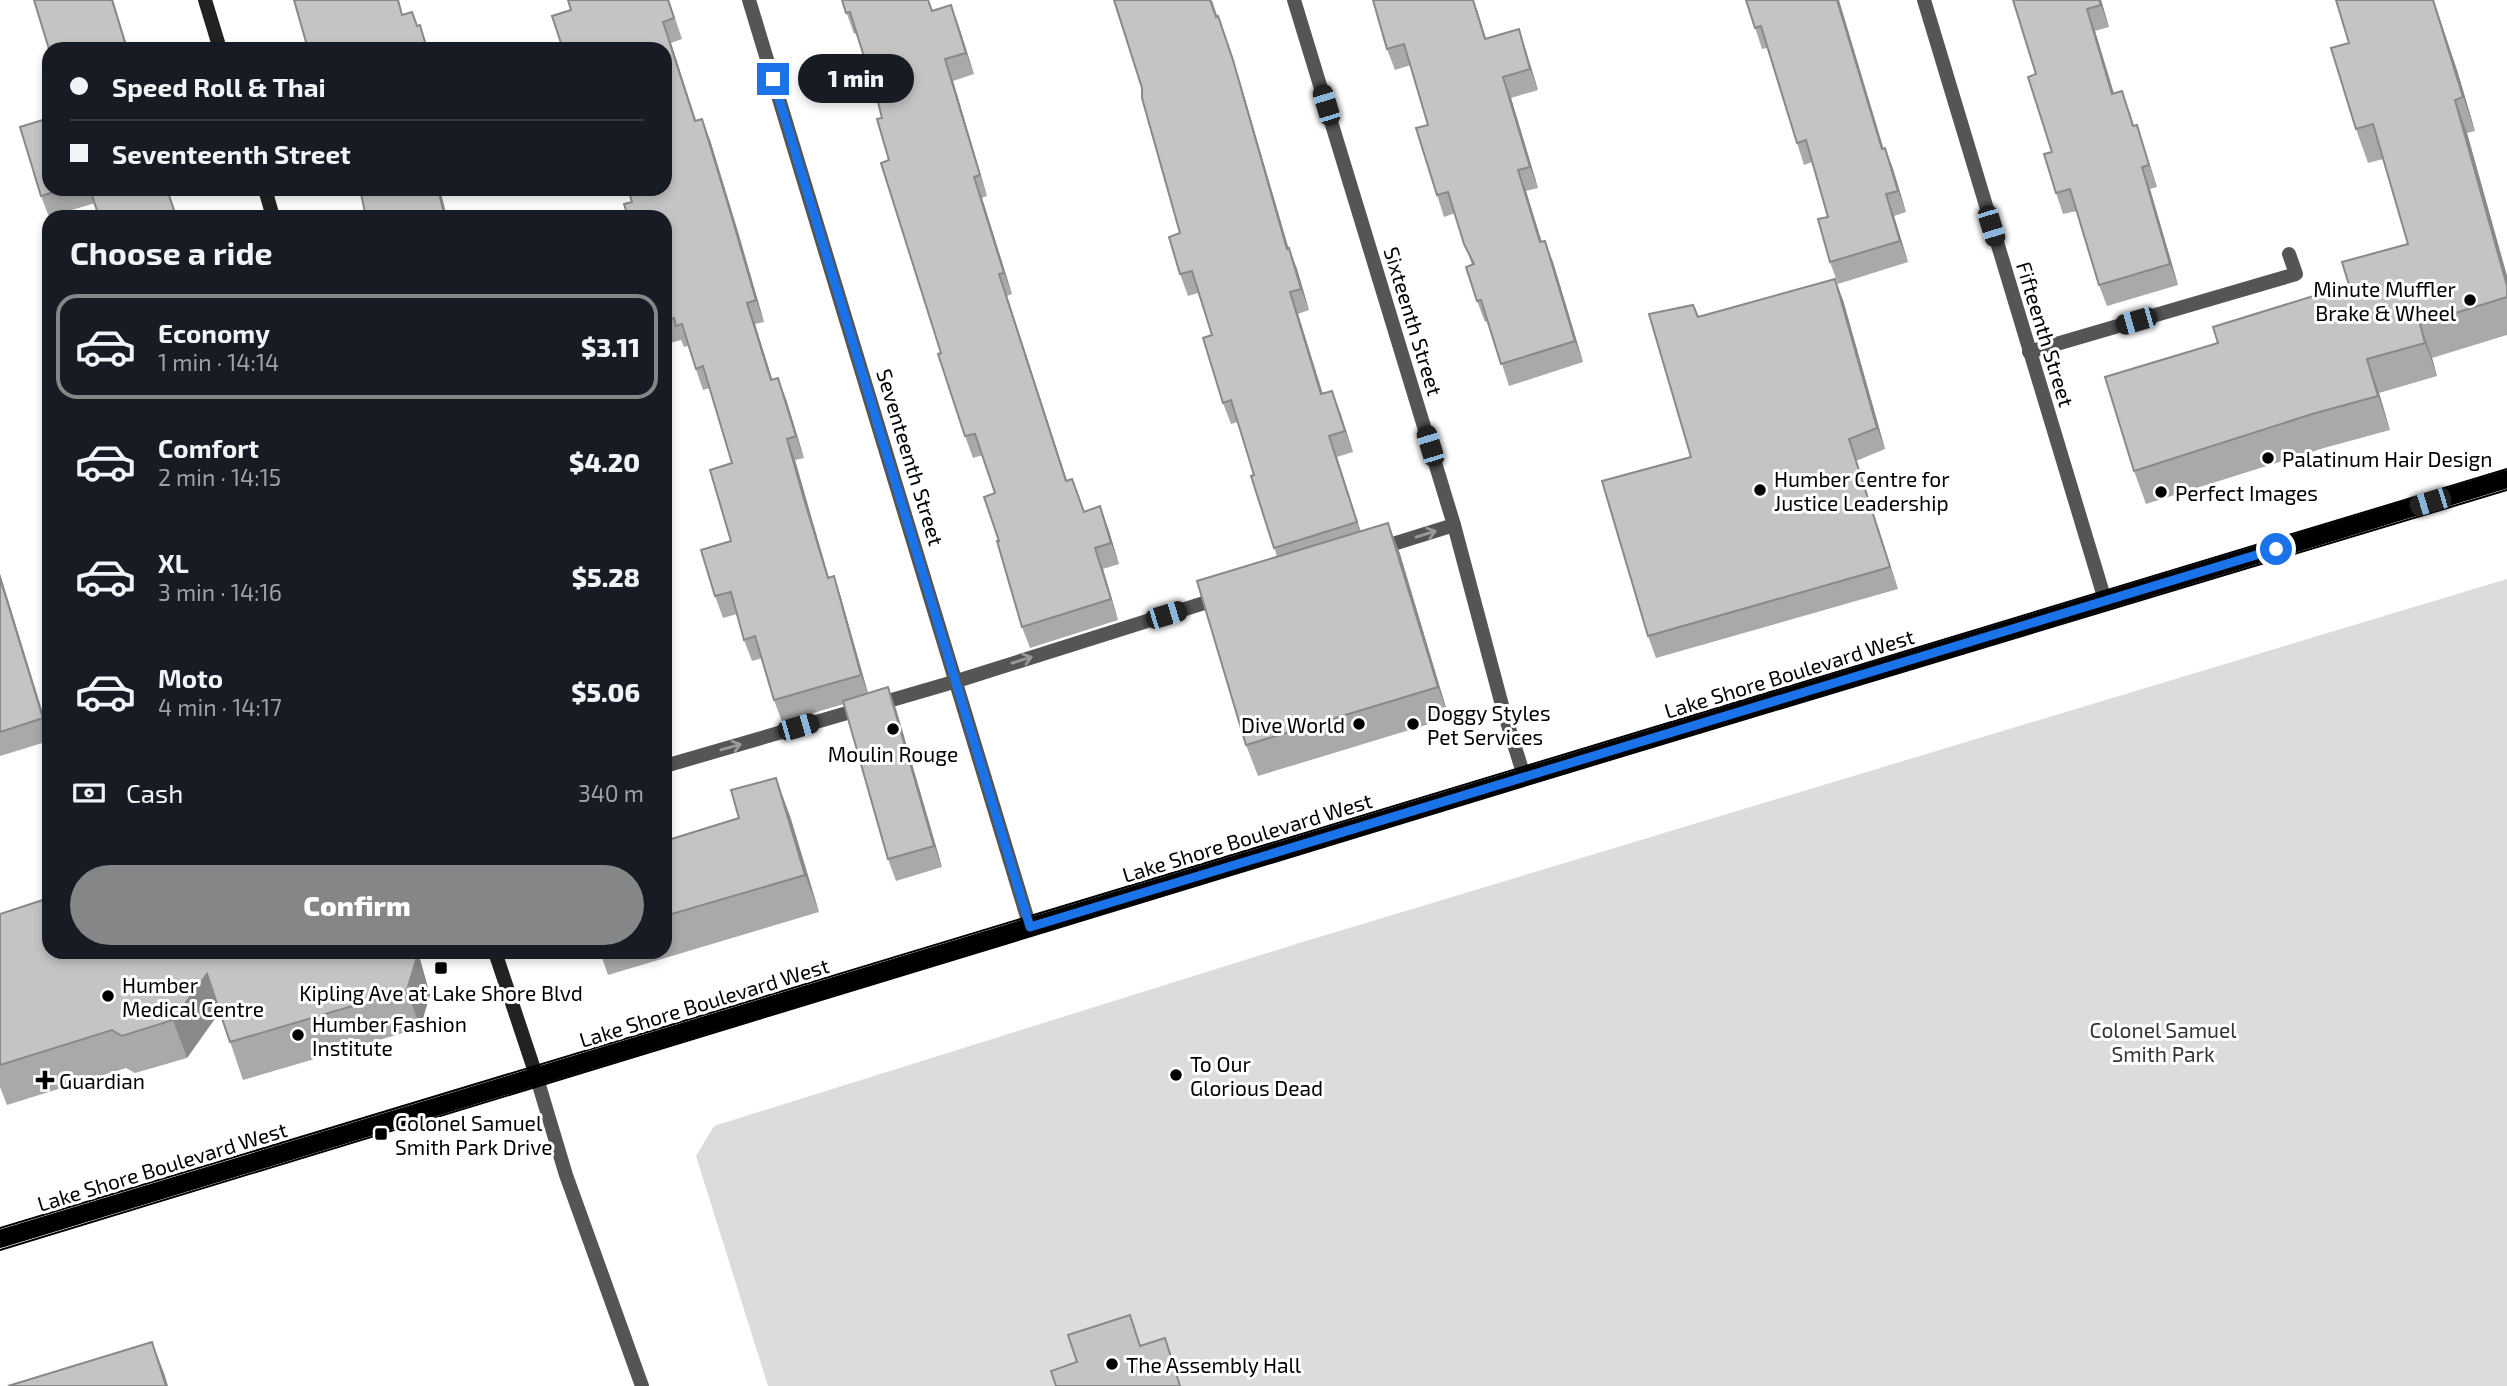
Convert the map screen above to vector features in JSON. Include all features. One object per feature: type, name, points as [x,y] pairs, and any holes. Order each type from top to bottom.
[{"type":"main road","points":[[205,0],[218,42]]},
{"type":"main road","name":"Lake Shore Boulevard West","points":[[0,1239],[2507,479]]},
{"type":"main road","points":[[497,959],[536,1076]]},
{"type":"street","name":"Seventeenth Street","points":[[749,0],[1030,927]]},
{"type":"street","name":"Sixteenth Street","points":[[1294,0],[1454,525],[1501,702],[1524,776]]},
{"type":"street","name":"Fifteenth Street","points":[[1924,0],[2105,600]]},
{"type":"street","points":[[2029,352],[2296,274],[2289,254]]},
{"type":"street","points":[[1362,554],[1454,525]]},
{"type":"street","points":[[672,764],[957,681],[1232,595]]},
{"type":"street","points":[[536,1076],[566,1175],[642,1386]]},
{"type":"green space","name":"Colonel Samuel Smith Park","points":[[2507,579],[2507,1386],[768,1386],[696,1156],[714,1126],[1296,944]]},
{"type":"building","points":[[34,0],[112,0],[125,42],[47,42]]},
{"type":"building","points":[[294,0],[398,0],[402,15],[412,12],[417,26],[420,25],[425,42],[306,42]]},
{"type":"building","points":[[568,0],[668,0],[674,18],[663,22],[669,42],[561,42],[552,16],[571,10]]},
{"type":"building","points":[[842,0],[928,0],[932,11],[951,5],[966,53],[945,59],[980,175],[974,177],[1004,273],[999,274],[1066,481],[1072,479],[1084,512],[1100,506],[1111,543],[1095,548],[1111,599],[1022,627],[984,497],[995,493],[975,434],[965,436],[938,354],[941,353],[881,163],[889,160],[877,119],[882,118],[877,98],[850,12],[846,13]]},
{"type":"building","points":[[1114,0],[1210,0],[1216,17],[1218,16],[1301,289],[1290,292],[1321,394],[1332,391],[1345,431],[1329,436],[1357,522],[1274,548],[1231,400],[1223,403],[1203,338],[1212,335],[1192,271],[1180,274],[1169,237],[1180,233],[1142,98],[1142,88]]},
{"type":"building","points":[[1373,0],[1473,0],[1485,39],[1519,29],[1530,69],[1503,77],[1530,167],[1518,170],[1540,242],[1545,241],[1575,341],[1501,364],[1481,300],[1477,301],[1466,267],[1474,264],[1464,244],[1448,192],[1437,195],[1416,128],[1428,125],[1404,44],[1387,49]]},
{"type":"building","points":[[1746,0],[1837,0],[1882,149],[1885,148],[1898,191],[1886,194],[1900,241],[1830,262],[1818,219],[1828,217],[1806,140],[1797,143],[1761,26],[1755,28]]},
{"type":"building","points":[[2013,0],[2099,0],[2101,5],[2087,9],[2112,94],[2122,91],[2133,126],[2137,125],[2149,165],[2142,167],[2170,264],[2099,285],[2070,189],[2056,193],[2044,154],[2052,152],[2028,77],[2036,74]]},
{"type":"building","points":[[2336,0],[2433,0],[2463,97],[2455,100],[2507,286],[2507,297],[2420,324],[2425,343],[2367,359],[2378,396],[2312,414],[2134,471],[2105,377],[2218,343],[2213,327],[2349,285],[2342,262],[2408,244],[2373,124],[2356,129],[2331,48],[2349,43]]},
{"type":"building","points":[[672,50],[695,121],[702,119],[730,211],[756,300],[747,303],[771,380],[778,378],[796,436],[787,439],[828,578],[834,576],[861,675],[774,700],[755,636],[744,640],[731,592],[715,596],[701,550],[731,541],[710,470],[732,463],[703,366],[696,369],[682,324],[676,326],[672,319],[672,210],[626,210],[624,204],[632,202],[630,196],[672,196]]},
{"type":"building","points":[[42,120],[41,196],[20,127]]},
{"type":"building","points":[[92,196],[169,196],[174,210],[97,210]]},
{"type":"building","points":[[362,196],[440,196],[443,210],[364,210]]},
{"type":"building","name":"Humber Centre for Justice Leadership","points":[[1835,279],[1877,428],[1849,439],[1890,567],[1648,636],[1602,481],[1691,457],[1649,314],[1693,305],[1698,317]]},
{"type":"building","points":[[1388,523],[1438,687],[1246,745],[1197,581]]},
{"type":"building","points":[[0,578],[42,718],[0,732]]},
{"type":"building","points":[[888,687],[934,846],[888,859],[843,701]]},
{"type":"building","points":[[776,778],[805,875],[672,914],[672,839],[739,818],[731,790]]},
{"type":"building","points":[[42,900],[42,959],[416,959],[407,990],[230,1042],[207,974],[173,1020],[122,1036],[112,1030],[0,1065],[0,914]]},
{"type":"building","points":[[1130,1315],[1140,1346],[1165,1338],[1180,1386],[1056,1386],[1051,1371],[1077,1362],[1068,1335]]},
{"type":"building","points":[[152,1342],[166,1386],[8,1386]]},
{"type":"tram line","points":[[0,1228],[2507,469]]},
{"type":"tram line","points":[[0,1250],[2507,490]]},
{"type":"place","name":"Minute Muffler Brake & Wheel","points":[[2470,300]]},
{"type":"place","name":"Palatinum Hair Design","points":[[2268,458]]},
{"type":"place","name":"Humber Centre for Justice Leadership","points":[[1760,490]]},
{"type":"place","name":"Perfect Images","points":[[2161,492]]},
{"type":"place","name":"Dive World","points":[[1359,724]]},
{"type":"place","name":"Doggy Styles Pet Services","points":[[1413,724]]},
{"type":"place","name":"Moulin Rouge","points":[[893,729]]},
{"type":"place","name":"Kipling Ave at Lake Shore Blvd","points":[[441,968]]},
{"type":"place","name":"Humber Medical Centre","points":[[108,996]]},
{"type":"place","name":"Humber Fashion Institute","points":[[298,1035]]},
{"type":"place","name":"To Our Glorious Dead","points":[[1176,1075]]},
{"type":"place","name":"Guardian","points":[[45,1080]]},
{"type":"place","name":"Colonel Samuel Smith Park Drive","points":[[381,1134]]},
{"type":"place","name":"The Assembly Hall","points":[[1112,1364]]},
{"type":"route","points":[[773,79],[1030,927],[2276,549]]}]
